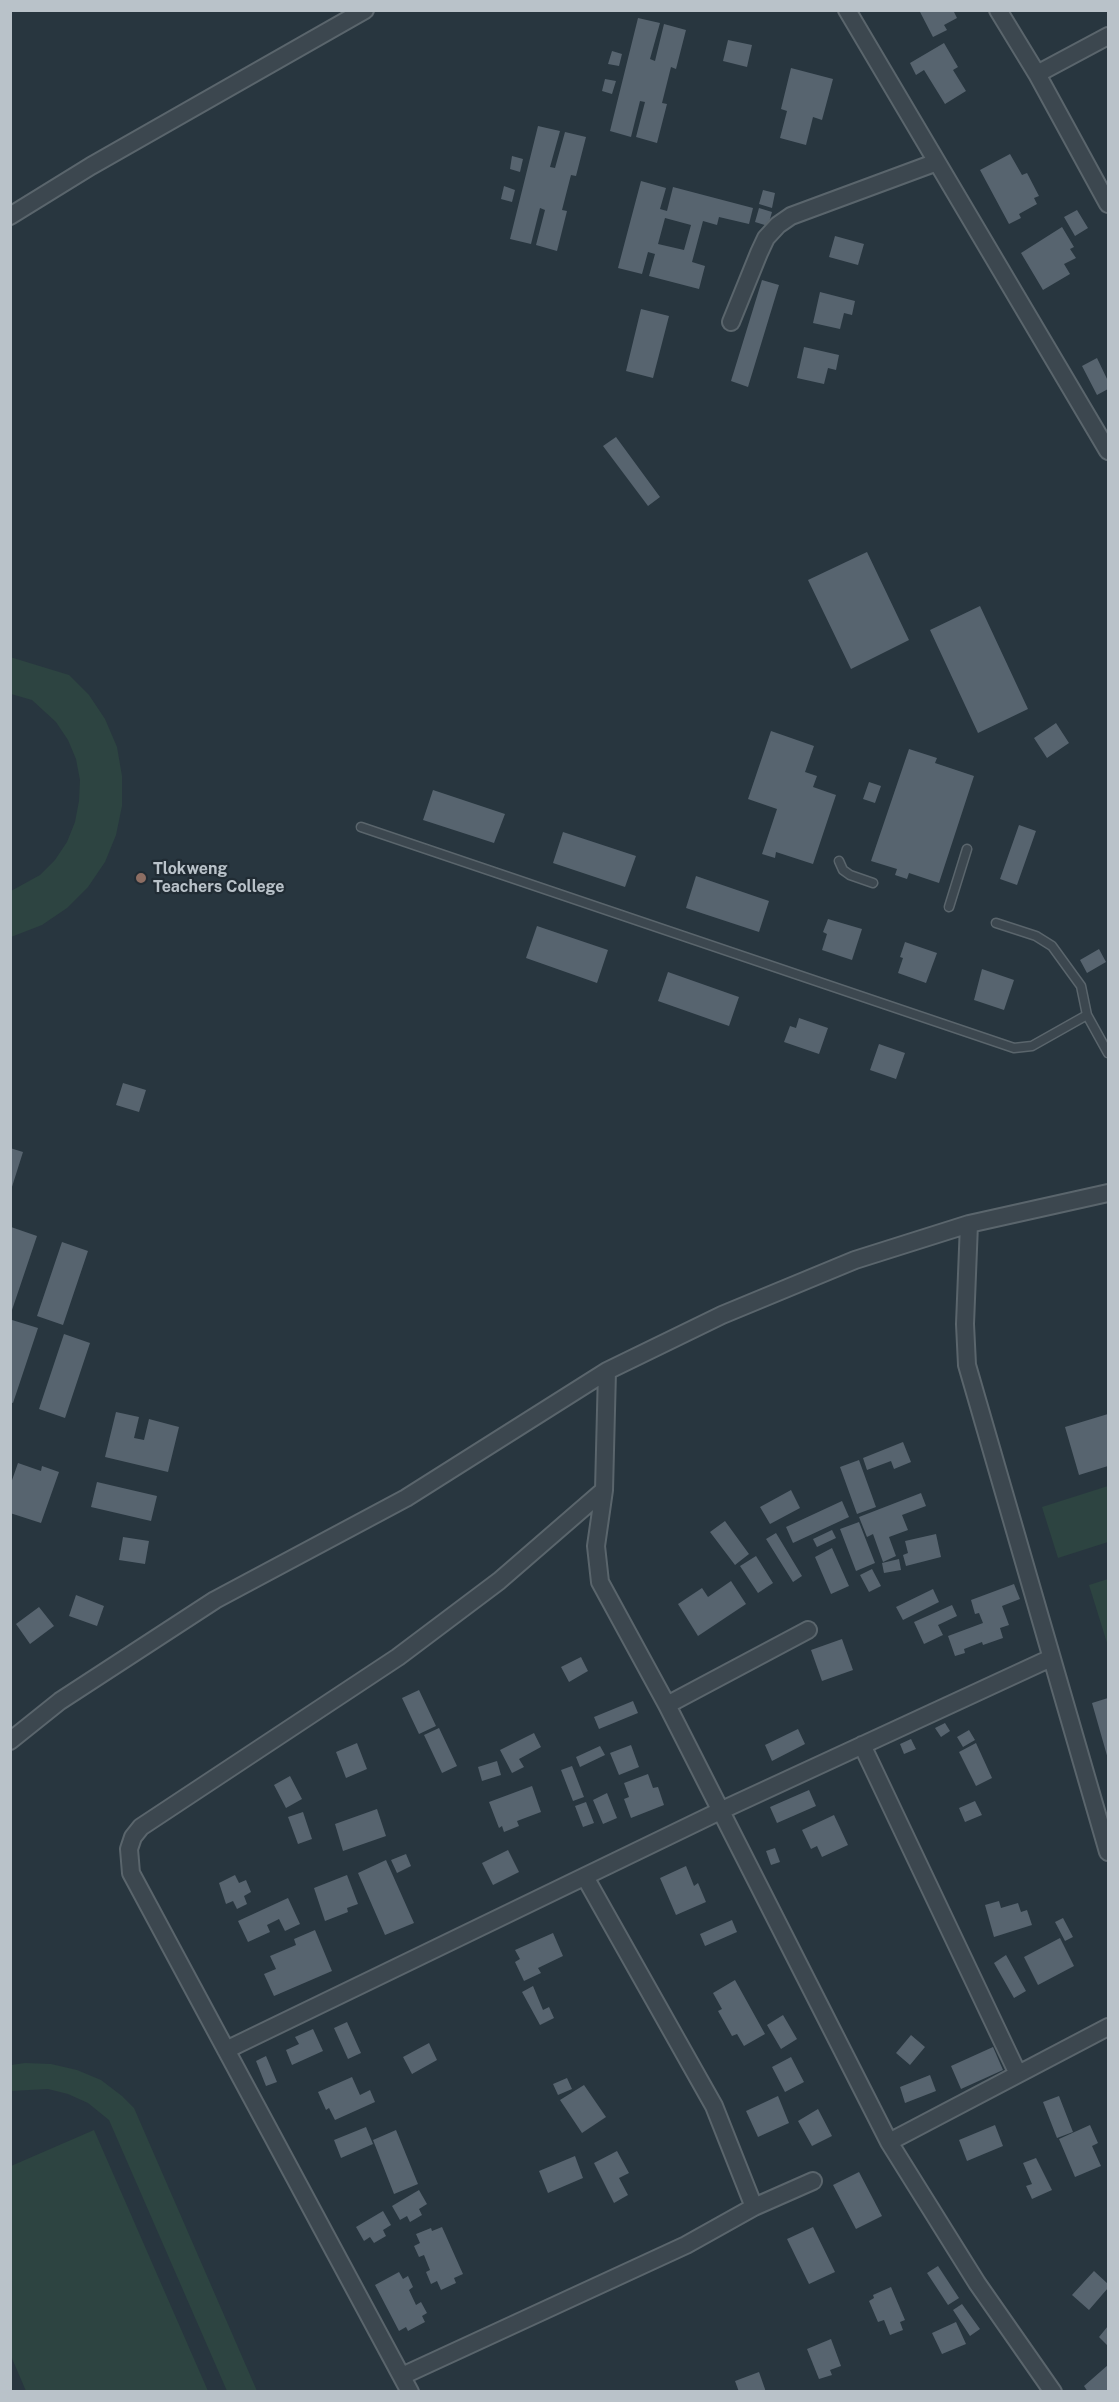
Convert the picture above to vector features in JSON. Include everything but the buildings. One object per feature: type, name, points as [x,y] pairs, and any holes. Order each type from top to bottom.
[{"type":"street","points":[[10,216],[91,166],[365,10]]},
{"type":"street","points":[[847,10],[1108,451]]},
{"type":"street","points":[[998,10],[1037,74],[1108,204]]},
{"type":"street","points":[[1037,74],[1108,36]]},
{"type":"street","points":[[731,322],[766,238],[778,225],[791,216],[937,162]]},
{"type":"street","points":[[10,1741],[60,1701],[215,1600],[406,1498],[608,1371],[722,1315],[844,1265],[969,1224],[1108,1193]]},
{"type":"street","points":[[969,1224],[964,1324],[967,1365],[1108,1852]]},
{"type":"street","points":[[608,1371],[604,1490],[596,1546],[600,1582],[667,1705],[889,2142],[977,2283],[1053,2391]]},
{"type":"street","points":[[410,2391],[131,1873],[129,1856],[133,1837],[141,1827],[398,1657],[499,1581],[604,1490]]},
{"type":"street","points":[[667,1705],[808,1630]]},
{"type":"street","points":[[226,2050],[720,1811],[1051,1658]]},
{"type":"street","points":[[862,1746],[1018,2074]]},
{"type":"street","points":[[585,1877],[714,2106],[754,2207]]},
{"type":"street","points":[[889,2142],[1108,2027]]},
{"type":"street","points":[[402,2376],[686,2246],[754,2207],[813,2181]]},
{"type":"lane","points":[[361,827],[1014,1048],[1032,1046],[1087,1015]]},
{"type":"lane","points":[[949,907],[968,849]]},
{"type":"lane","points":[[839,861],[843,870],[850,875],[873,883]]},
{"type":"lane","points":[[996,923],[1036,936],[1052,946],[1081,986],[1087,1015],[1108,1053]]},
{"type":"green space","points":[[10,657],[69,675],[89,695],[105,719],[117,747],[122,776],[122,806],[116,835],[105,862],[88,887],[67,908],[42,925],[11,937],[11,891],[40,875],[55,860],[67,842],[75,822],[80,780],[76,759],[68,740],[56,722],[32,700],[11,694]]},
{"type":"green space","points":[[1108,1486],[1108,1542],[1058,1558],[1042,1507]]},
{"type":"green space","points":[[1108,1579],[1108,1646],[1089,1585]]},
{"type":"green space","points":[[51,2064],[77,2070],[101,2080],[134,2108],[257,2391],[227,2391],[109,2120],[88,2103],[68,2094],[48,2089],[11,2091],[11,2065]]},
{"type":"green space","points":[[94,2130],[208,2391],[26,2391],[11,2356],[11,2166]]},
{"type":"place","name":"Tlokweng Teachers College","points":[[141,878]]}]
